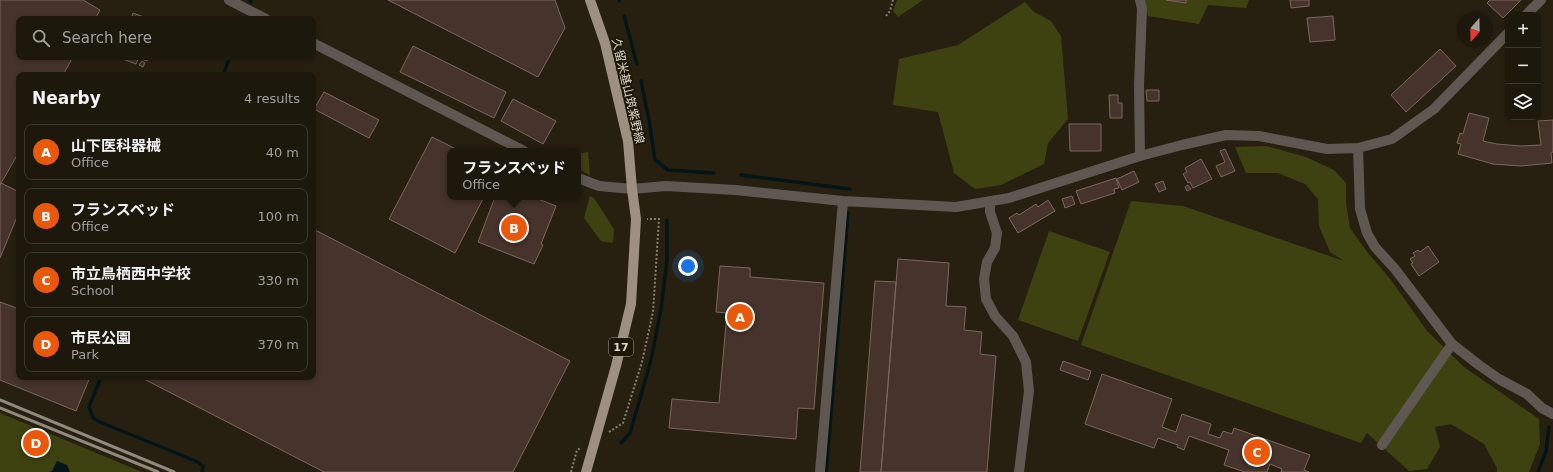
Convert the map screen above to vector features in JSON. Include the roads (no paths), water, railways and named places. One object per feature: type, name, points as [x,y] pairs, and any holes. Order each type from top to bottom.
[{"type":"main road","name":"久留米基山筑紫野線","points":[[586,472],[616,366],[631,304],[636,219],[628,142],[605,44],[590,0]]},
{"type":"street","points":[[229,0],[260,16]]},
{"type":"street","points":[[1140,0],[1142,9],[1139,85],[1140,156]]},
{"type":"street","points":[[1529,12],[1541,0]]},
{"type":"street","points":[[581,179],[599,186],[632,189],[666,186],[843,201],[956,207],[1009,198],[1140,156],[1226,135],[1259,136],[1326,149],[1358,148],[1392,139],[1434,109],[1505,35]]},
{"type":"street","points":[[316,45],[518,148]]},
{"type":"street","points":[[1358,148],[1360,209],[1367,233],[1375,247],[1396,269],[1452,344],[1499,379],[1528,394],[1542,408],[1553,414]]},
{"type":"street","points":[[820,472],[843,201]]},
{"type":"street","points":[[990,201],[990,212],[997,233],[995,248],[988,262],[984,279],[986,299],[995,316],[1013,336],[1026,362],[1029,391],[1019,472]]},
{"type":"street","points":[[1382,445],[1452,344]]},
{"type":"waterway","points":[[624,16],[637,64]]},
{"type":"waterway","points":[[224,72],[229,60]]},
{"type":"waterway","points":[[641,81],[655,160],[668,170],[714,173]]},
{"type":"waterway","points":[[741,175],[850,189]]},
{"type":"waterway","points":[[826,472],[848,213]]},
{"type":"waterway","points":[[621,443],[630,433],[651,360],[661,309],[667,260],[667,220]]},
{"type":"waterway","points":[[100,380],[89,407],[93,418],[198,462],[203,466],[202,472]]},
{"type":"waterway","points":[[1538,472],[1546,451],[1549,427]]},
{"type":"railway","points":[[0,400],[174,472]]},
{"type":"railway","points":[[0,408],[158,472]]},
{"type":"place","name":"フランスベッド","points":[[514,228]]},
{"type":"place","name":"山下医科器械","points":[[740,317]]},
{"type":"place","name":"市民公園","points":[[36,443]]},
{"type":"place","name":"市立鳥栖西中学校","points":[[1257,452]]}]
